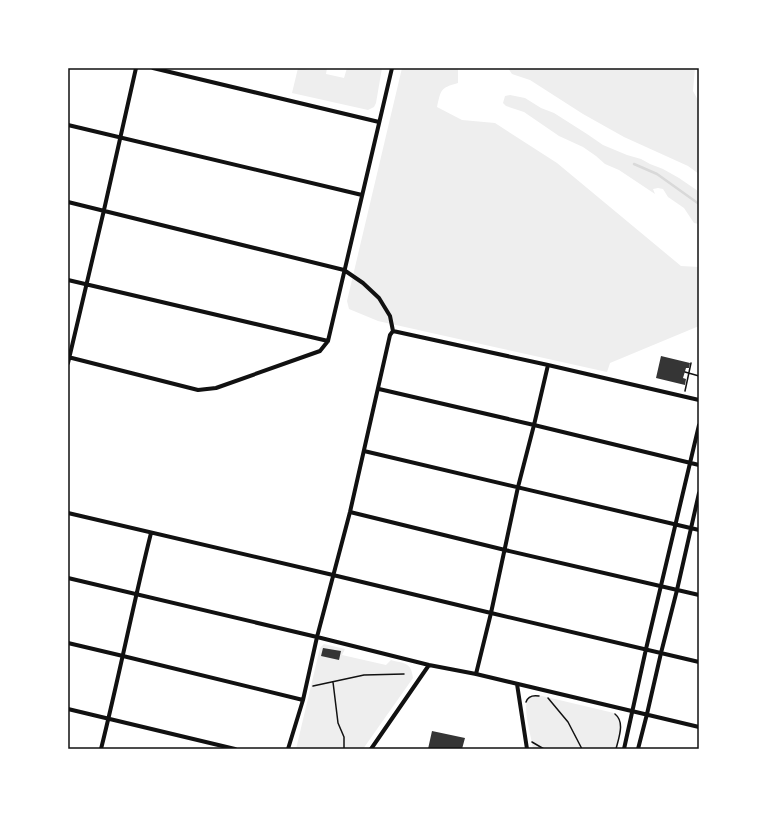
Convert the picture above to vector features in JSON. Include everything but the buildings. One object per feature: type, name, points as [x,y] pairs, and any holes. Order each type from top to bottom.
[{"type":"street","points":[[68,363],[136,68]]},
{"type":"street","points":[[153,68],[379,122]]},
{"type":"street","points":[[69,357],[198,390],[216,388],[320,351],[328,341],[392,68]]},
{"type":"street","points":[[68,125],[362,195]]},
{"type":"street","points":[[68,202],[344,270],[379,298],[390,316],[393,331],[390,335],[350,512],[333,575],[303,700],[288,749]]},
{"type":"street","points":[[68,280],[328,341]]},
{"type":"street","points":[[393,331],[699,400]]},
{"type":"street","points":[[476,674],[491,613],[518,487],[548,365]]},
{"type":"street","points":[[379,389],[699,465]]},
{"type":"street","points":[[624,749],[699,425]]},
{"type":"street","points":[[364,451],[699,530]]},
{"type":"street","points":[[638,749],[699,493]]},
{"type":"street","points":[[350,512],[699,595]]},
{"type":"street","points":[[68,514],[699,662]]},
{"type":"street","points":[[101,749],[151,533]]},
{"type":"street","points":[[68,578],[318,637],[429,665],[476,674],[699,727]]},
{"type":"street","points":[[68,643],[303,700]]},
{"type":"street","points":[[371,749],[429,665]]},
{"type":"street","points":[[517,684],[527,749]]},
{"type":"street","points":[[68,709],[235,749]]},
{"type":"path","points":[[683,397],[691,363]]},
{"type":"path","points":[[685,372],[699,376]]},
{"type":"path","points":[[311,686],[364,675],[404,674]]},
{"type":"path","points":[[334,682],[338,723],[344,737],[344,749]]},
{"type":"path","points":[[526,704],[527,699],[531,696],[538,695],[556,699]]},
{"type":"path","points":[[548,698],[568,722],[582,749]]},
{"type":"path","points":[[614,713],[619,717],[621,726],[616,749]]},
{"type":"path","points":[[533,749],[532,742],[544,749]]},
{"type":"shaded area","points":[[298,68],[310,70],[311,68],[327,68],[326,74],[344,78],[347,68],[382,68],[376,103],[374,107],[368,110],[292,93]]},
{"type":"shaded area","points":[[402,68],[458,68],[458,83],[448,86],[442,90],[437,107],[462,120],[495,123],[557,163],[681,266],[699,267],[699,326],[610,363],[607,372],[378,321],[349,309],[347,301]]},
{"type":"shaded area","points":[[508,68],[695,68],[693,91],[699,102],[699,174],[688,166],[624,137],[583,114],[530,80],[512,74]]},
{"type":"shaded area","points":[[510,95],[525,98],[541,108],[554,113],[603,145],[641,159],[679,178],[699,192],[699,224],[694,223],[684,208],[668,197],[663,189],[653,189],[655,194],[619,170],[605,164],[583,147],[559,136],[524,112],[506,106],[503,103],[505,96]]},
{"type":"shaded area","points":[[324,644],[345,649],[342,655],[386,665],[391,660],[406,664],[411,669],[413,678],[363,749],[296,749],[320,648]]},
{"type":"shaded area","points":[[538,695],[614,713],[618,717],[621,725],[616,749],[533,749],[526,707],[530,697]]},
{"type":"waterway","points":[[634,164],[657,174],[699,204]]}]
